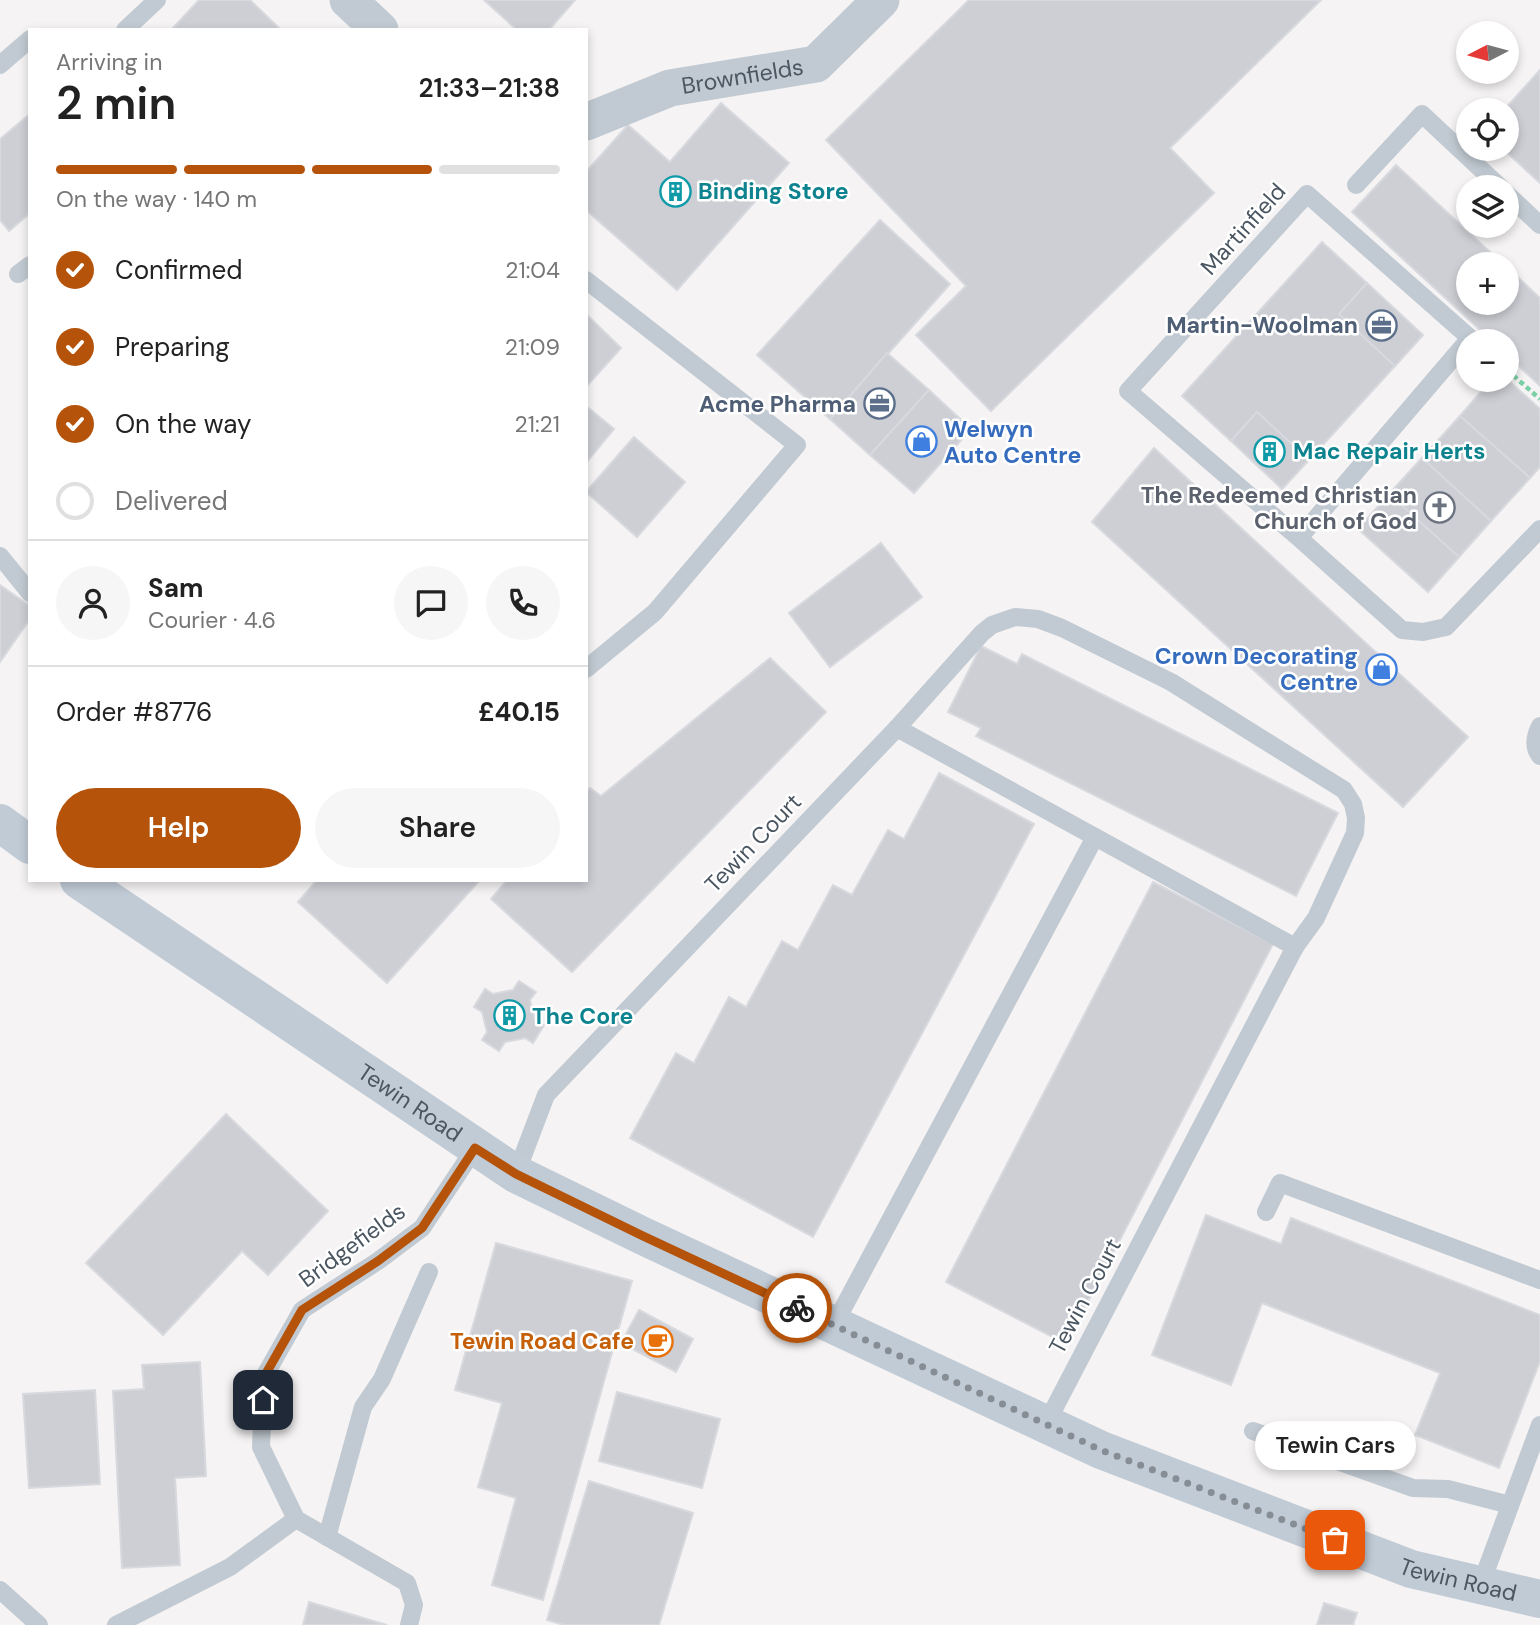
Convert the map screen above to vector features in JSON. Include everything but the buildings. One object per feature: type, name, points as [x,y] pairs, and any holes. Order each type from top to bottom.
[{"type":"street","points":[[348,0],[378,28]]},
{"type":"street","name":"Brownfields","points":[[588,121],[670,88],[816,64],[881,0]]},
{"type":"street","points":[[0,822],[28,843]]},
{"type":"street","name":"Tewin Road","points":[[82,882],[516,1174],[1101,1450],[1411,1569],[1540,1599]]},
{"type":"lane","points":[[127,28],[157,0]]},
{"type":"lane","points":[[0,65],[28,40]]},
{"type":"lane","points":[[1356,186],[1422,114],[1487,175]]},
{"type":"lane","name":"Martinfield","points":[[1299,538],[1470,338],[1307,194],[1128,391],[1402,630],[1423,632],[1446,627],[1539,532]]},
{"type":"lane","points":[[1519,205],[1540,225]]},
{"type":"lane","points":[[588,283],[797,445],[655,612],[588,667]]},
{"type":"lane","points":[[0,556],[28,591]]},
{"type":"lane","name":"Tewin Court","points":[[516,1174],[546,1095],[897,728],[982,633],[992,625],[1015,617],[1038,619],[1062,628],[1171,682],[1344,790],[1353,804],[1356,818],[1355,833],[1348,853],[1316,918],[1296,947],[1046,1424]]},
{"type":"lane","points":[[1540,726],[1536,751],[1540,756]]},
{"type":"lane","points":[[897,728],[1296,947]]},
{"type":"lane","points":[[834,1325],[1095,837]]},
{"type":"lane","name":"Bridgefields","points":[[296,1519],[261,1447],[264,1377],[302,1310],[378,1261],[422,1228],[475,1148]]},
{"type":"lane","points":[[1266,1212],[1280,1183],[1540,1280]]},
{"type":"lane","points":[[327,1537],[363,1407],[382,1379],[429,1272]]},
{"type":"lane","points":[[1481,1584],[1540,1425]]},
{"type":"lane","points":[[1253,1431],[1413,1488],[1448,1489],[1510,1506]]},
{"type":"lane","points":[[116,1625],[230,1567],[296,1519],[407,1583],[414,1605],[409,1625]]},
{"type":"lane","points":[[0,1590],[39,1625]]},
{"type":"path","points":[[1519,381],[1540,399]]},
{"type":"way so far","points":[[797,1308],[1101,1450],[1335,1540]]},
{"type":"place","name":"Binding Store","points":[[675,191]]},
{"type":"place","name":"Martin-Woolman","points":[[1381,325]]},
{"type":"place","name":"Acme Pharma","points":[[879,404]]},
{"type":"place","name":"Welwyn Auto Centre","points":[[921,442]]},
{"type":"place","name":"Mac Repair Herts","points":[[1270,451]]},
{"type":"place","name":"The Redeemed Christian Church of God","points":[[1440,508]]},
{"type":"place","name":"Crown Decorating Centre","points":[[1381,669]]},
{"type":"place","name":"The Core","points":[[509,1016]]},
{"type":"place","name":"Tewin Road Cafe","points":[[657,1341]]},
{"type":"place","name":"Tewin Cars","points":[[1335,1540]]},
{"type":"route","points":[[263,1400],[264,1377],[302,1310],[378,1261],[422,1228],[475,1148],[516,1174],[797,1308]]}]
